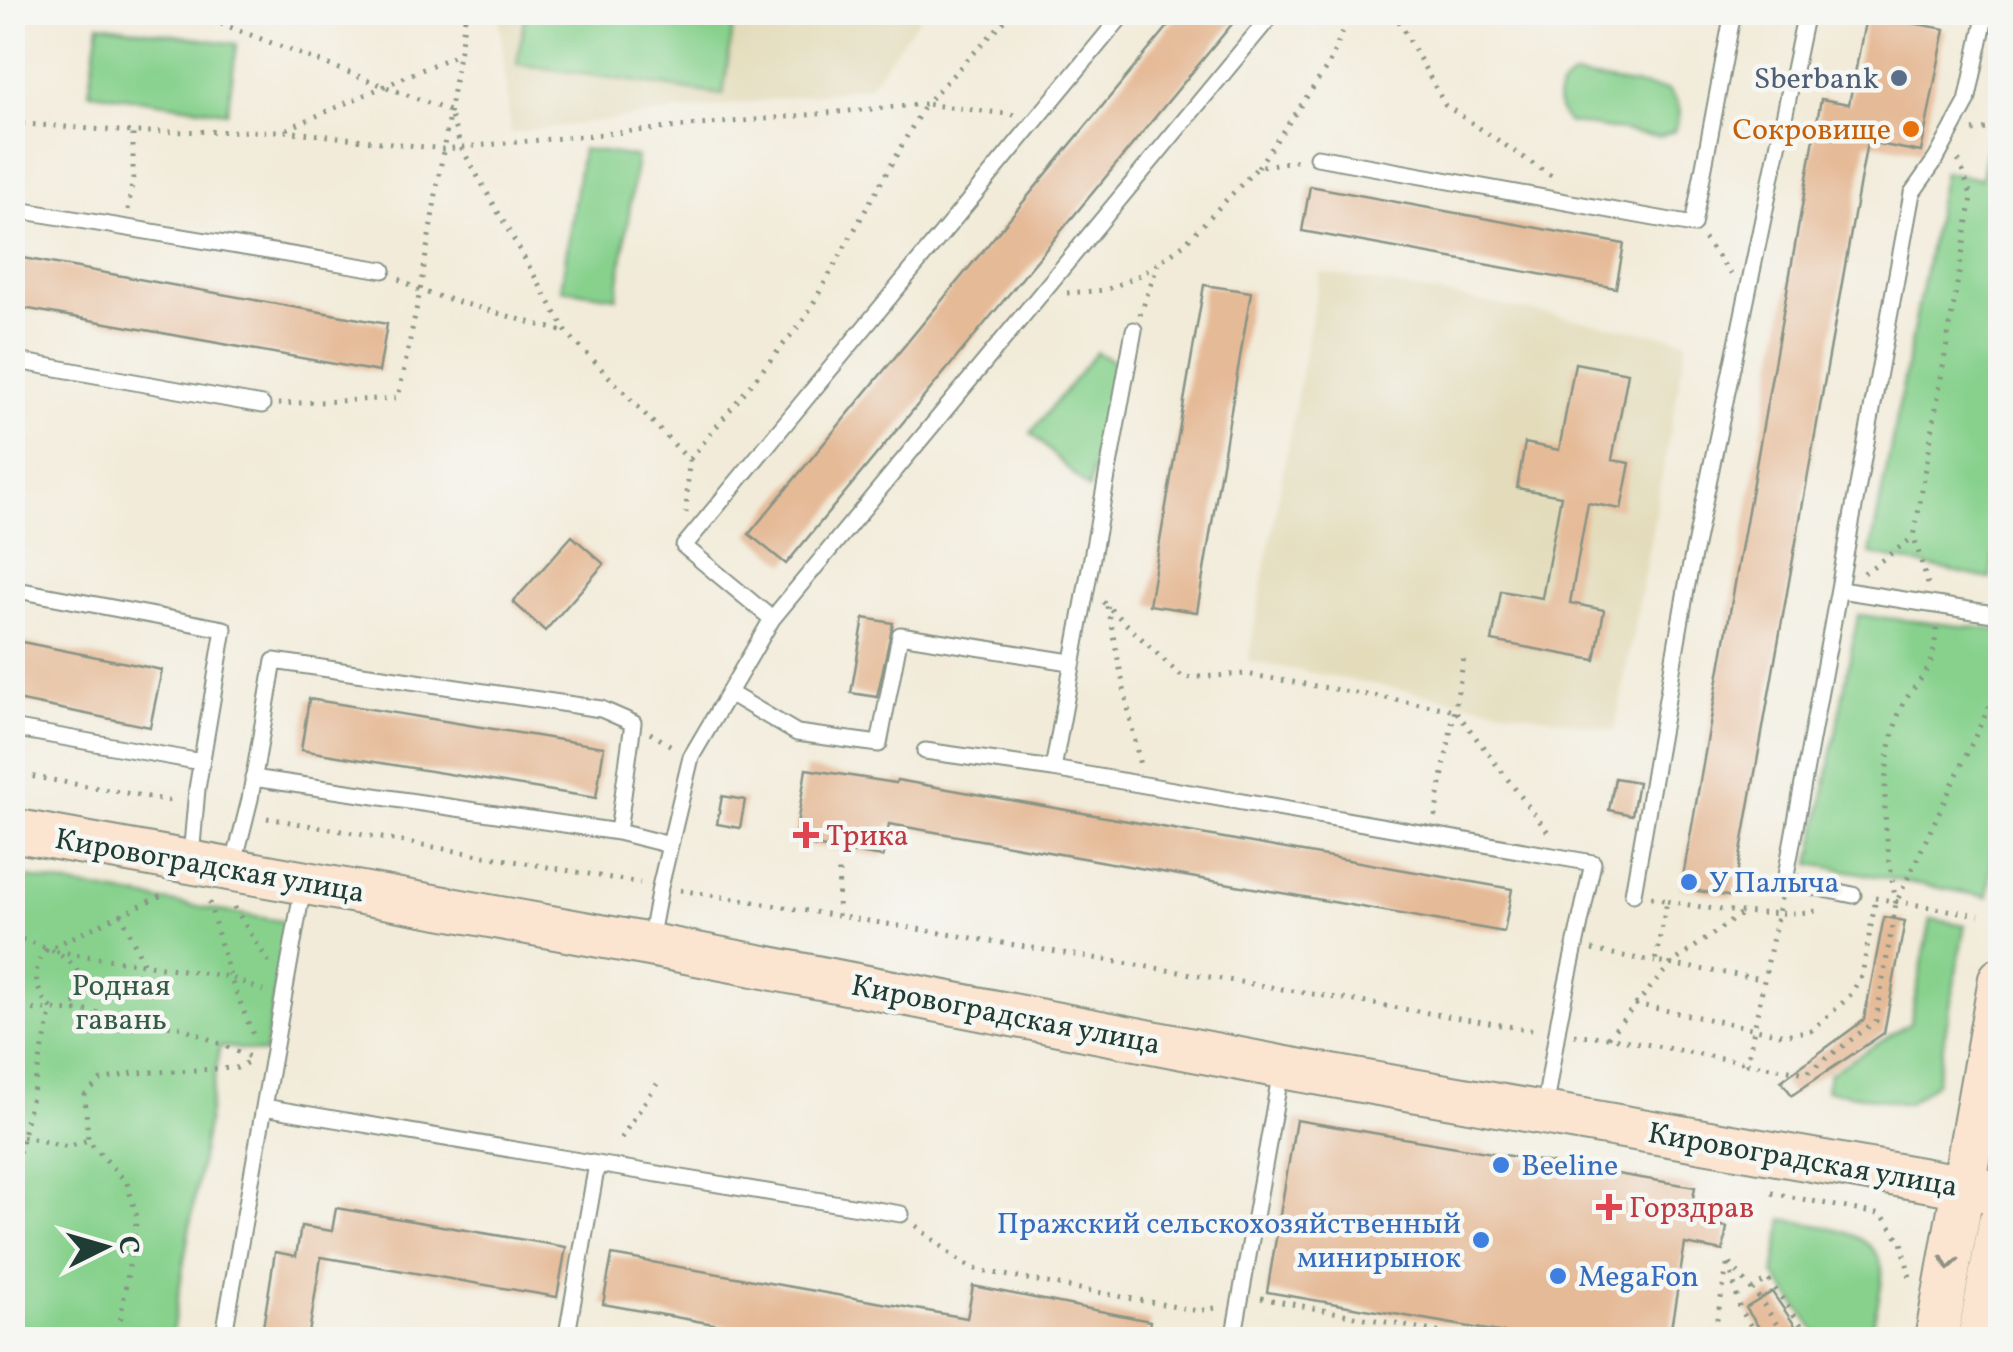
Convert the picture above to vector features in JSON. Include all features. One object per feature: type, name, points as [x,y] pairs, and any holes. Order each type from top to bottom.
[{"type":"street","name":"Кировоградская улица","points":[[14,849],[191,861],[225,892],[304,881],[1281,1067],[1982,1190]]},
{"type":"street","points":[[1936,1340],[1982,1190],[2000,979]]},
{"type":"street","points":[[1979,1340],[2000,1222]]},
{"type":"lane","points":[[772,619],[684,546],[1125,12]]},
{"type":"lane","points":[[650,945],[691,757],[772,619],[1274,12]]},
{"type":"lane","points":[[1318,156],[1693,225],[1733,12]]},
{"type":"lane","points":[[1633,894],[1687,584],[1806,12]]},
{"type":"lane","points":[[1854,901],[1785,881],[1912,193],[1967,102],[1986,12]]},
{"type":"lane","points":[[12,209],[383,270]]},
{"type":"lane","points":[[1053,769],[1134,330]]},
{"type":"lane","points":[[12,360],[262,405]]},
{"type":"lane","points":[[12,589],[224,628],[201,762],[191,861]]},
{"type":"lane","points":[[1840,590],[2000,615]]},
{"type":"lane","points":[[729,694],[797,733],[879,744],[900,635],[1070,662]]},
{"type":"lane","points":[[225,892],[253,778],[274,661],[602,708],[633,723],[618,832]]},
{"type":"lane","points":[[12,728],[201,762]]},
{"type":"lane","points":[[925,751],[1053,769],[1593,862],[1544,1113]]},
{"type":"lane","points":[[253,778],[618,832],[670,845]]},
{"type":"lane","points":[[223,1340],[304,881]]},
{"type":"lane","points":[[1232,1340],[1281,1067]]},
{"type":"lane","points":[[264,1108],[901,1214]]},
{"type":"lane","points":[[566,1340],[597,1164]]},
{"type":"path","points":[[191,12],[449,111]]},
{"type":"path","points":[[262,405],[398,398],[420,291],[466,12]]},
{"type":"path","points":[[684,546],[689,460],[805,318],[924,104],[1013,12]]},
{"type":"path","points":[[1040,296],[1106,290],[1142,274],[1183,245],[1258,167],[1328,66],[1351,12]]},
{"type":"path","points":[[1394,12],[1446,105],[1600,208]]},
{"type":"path","points":[[284,130],[460,53]]},
{"type":"path","points":[[12,123],[133,132],[284,130],[443,148],[924,104],[1038,118]]},
{"type":"path","points":[[449,111],[461,147],[567,333],[689,460]]},
{"type":"path","points":[[125,228],[133,177],[133,132]]},
{"type":"path","points":[[1896,903],[1882,796],[1898,718],[1907,695],[1928,668],[1935,646],[1935,607],[1914,537],[1972,196],[1949,134]]},
{"type":"path","points":[[1258,167],[1318,156]]},
{"type":"path","points":[[1693,225],[1748,295]]},
{"type":"path","points":[[1134,330],[1159,261]]},
{"type":"path","points":[[383,270],[420,291],[567,333]]},
{"type":"path","points":[[1840,590],[1914,537]]},
{"type":"path","points":[[1083,598],[1106,603],[1182,678],[1246,674],[1455,710],[1568,858]]},
{"type":"path","points":[[1106,603],[1144,785]]},
{"type":"path","points":[[1432,834],[1464,658]]},
{"type":"path","points":[[245,814],[660,887],[1557,1034],[1608,1037],[1807,1073],[1876,1022],[1896,903],[2000,684]]},
{"type":"path","points":[[633,723],[691,757]]},
{"type":"path","points":[[12,774],[195,805]]},
{"type":"path","points":[[14,849],[13,936],[70,960],[86,983],[85,999],[52,1009]]},
{"type":"path","points":[[838,916],[839,864]]},
{"type":"path","points":[[1747,1063],[1785,881]]},
{"type":"path","points":[[225,892],[230,976],[269,1078]]},
{"type":"path","points":[[225,892],[284,992]]},
{"type":"path","points":[[52,1009],[45,1002],[35,974],[37,961],[46,950],[164,894]]},
{"type":"path","points":[[1633,894],[1741,914],[1777,915],[1836,908]]},
{"type":"path","points":[[1655,962],[1667,901]]},
{"type":"path","points":[[1854,901],[1876,901]]},
{"type":"path","points":[[1854,901],[1978,915]]},
{"type":"path","points":[[1635,1004],[1785,1035],[1812,1030],[1849,997],[1862,975],[1876,901]]},
{"type":"path","points":[[121,913],[144,963]]},
{"type":"path","points":[[1608,1037],[1671,964],[1741,914]]},
{"type":"path","points":[[1574,947],[1763,979]]},
{"type":"path","points":[[46,950],[230,976],[284,992]]},
{"type":"path","points":[[12,1009],[87,1011],[184,1028],[262,1060]]},
{"type":"path","points":[[12,1183],[52,1009]]},
{"type":"path","points":[[118,1340],[136,1217],[126,1183],[88,1140],[84,1095],[101,1080],[134,1073],[237,1068],[253,1059]]},
{"type":"path","points":[[621,1138],[657,1084]]},
{"type":"path","points":[[12,1134],[68,1147],[88,1140]]},
{"type":"path","points":[[1772,1193],[1882,1215],[1902,1242],[1912,1286]]},
{"type":"path","points":[[901,1214],[962,1264],[978,1270],[1198,1311],[1225,1306]]},
{"type":"path","points":[[1728,1261],[1787,1340]]},
{"type":"path","points":[[1713,1340],[1728,1261]]},
{"type":"path","points":[[1728,1261],[1740,1308],[1758,1340]]},
{"type":"path","points":[[1752,1290],[1768,1279],[1812,1340]]},
{"type":"path","points":[[1267,1296],[1479,1340]]},
{"type":"shaded area","points":[[499,13],[923,13],[868,87],[511,133]]},
{"type":"shaded area","points":[[1320,272],[1687,340],[1615,730],[1248,661]]},
{"type":"green space","points":[[525,13],[735,13],[723,95],[517,64]]},
{"type":"green space","points":[[99,24],[237,44],[227,112],[89,92]]},
{"type":"green space","points":[[1574,76],[1667,90],[1680,109],[1674,131],[1660,137],[1567,122],[1557,97],[1562,86]]},
{"type":"green space","points":[[2000,135],[2000,557],[1994,557],[1990,579],[1870,554],[1944,172],[1981,179],[1989,136]]},
{"type":"green space","points":[[582,149],[637,157],[617,297],[561,289]]},
{"type":"green space","points":[[1096,352],[1115,362],[1089,489],[1031,433]]},
{"type":"green space","points":[[1858,615],[2000,630],[2000,766],[1988,897],[1811,864]]},
{"type":"green space","name":"Родная гавань","points":[[12,875],[286,922],[265,1053],[220,1046],[171,1339],[13,1339]]},
{"type":"green space","points":[[1931,919],[1965,925],[1936,1083],[1907,1104],[1826,1090],[1829,1074],[1910,1023]]},
{"type":"green space","points":[[1783,1219],[1842,1231],[1868,1245],[1877,1255],[1882,1269],[1881,1285],[1869,1339],[1821,1339],[1774,1274]]},
{"type":"building","points":[[1180,12],[1242,12],[786,564],[749,534]]},
{"type":"building","points":[[1867,12],[1908,12],[1906,22],[1945,29],[1921,152],[1867,142],[1733,897],[1681,888],[1821,99],[1849,104]]},
{"type":"building","points":[[1310,186],[1624,244],[1616,288],[1302,231]]},
{"type":"building","points":[[12,256],[387,324],[379,372],[12,306]]},
{"type":"building","points":[[1204,285],[1251,292],[1197,612],[1149,605]]},
{"type":"building","points":[[1575,363],[1628,373],[1612,460],[1630,463],[1621,509],[1588,503],[1570,603],[1604,610],[1595,660],[1492,641],[1501,591],[1542,598],[1561,496],[1517,488],[1525,443],[1559,450]]},
{"type":"building","points":[[572,536],[604,564],[545,631],[513,602]]},
{"type":"building","points":[[864,618],[893,623],[877,697],[851,693]]},
{"type":"building","points":[[12,640],[162,670],[150,727],[12,699]]},
{"type":"building","points":[[309,699],[604,747],[596,798],[301,750]]},
{"type":"building","points":[[806,769],[896,783],[897,780],[1512,889],[1504,932],[889,824],[883,857],[794,843]]},
{"type":"building","points":[[1615,778],[1638,782],[1632,815],[1609,810]]},
{"type":"building","points":[[722,796],[745,800],[740,828],[717,824]]},
{"type":"building","points":[[1884,917],[1905,921],[1884,1033],[1792,1095],[1781,1081],[1864,1020]]},
{"type":"building","name":"Пражский сельскохозяйственный минирынок","points":[[1296,1120],[1695,1187],[1689,1220],[1727,1227],[1723,1251],[1685,1244],[1669,1340],[1545,1340],[1267,1292]]},
{"type":"building","points":[[336,1208],[566,1247],[557,1297],[321,1257],[308,1340],[261,1340],[275,1252],[296,1256],[301,1226],[332,1231]]},
{"type":"building","points":[[612,1255],[967,1318],[973,1286],[1150,1321],[1147,1340],[802,1340],[603,1304]]},
{"type":"building","points":[[1772,1292],[1805,1340],[1767,1340],[1746,1308]]},
{"type":"place","name":"Sberbank","points":[[1899,78]]},
{"type":"place","name":"Сокровище","points":[[1911,129]]},
{"type":"place","name":"Трика","points":[[806,835]]},
{"type":"place","name":"У Палыча","points":[[1689,882]]},
{"type":"place","name":"Beeline","points":[[1501,1165]]},
{"type":"place","name":"Горздрав","points":[[1609,1207]]},
{"type":"place","name":"Пражский сельскохозяйственный минирынок","points":[[1481,1240]]},
{"type":"place","name":"MegaFon","points":[[1558,1276]]}]
